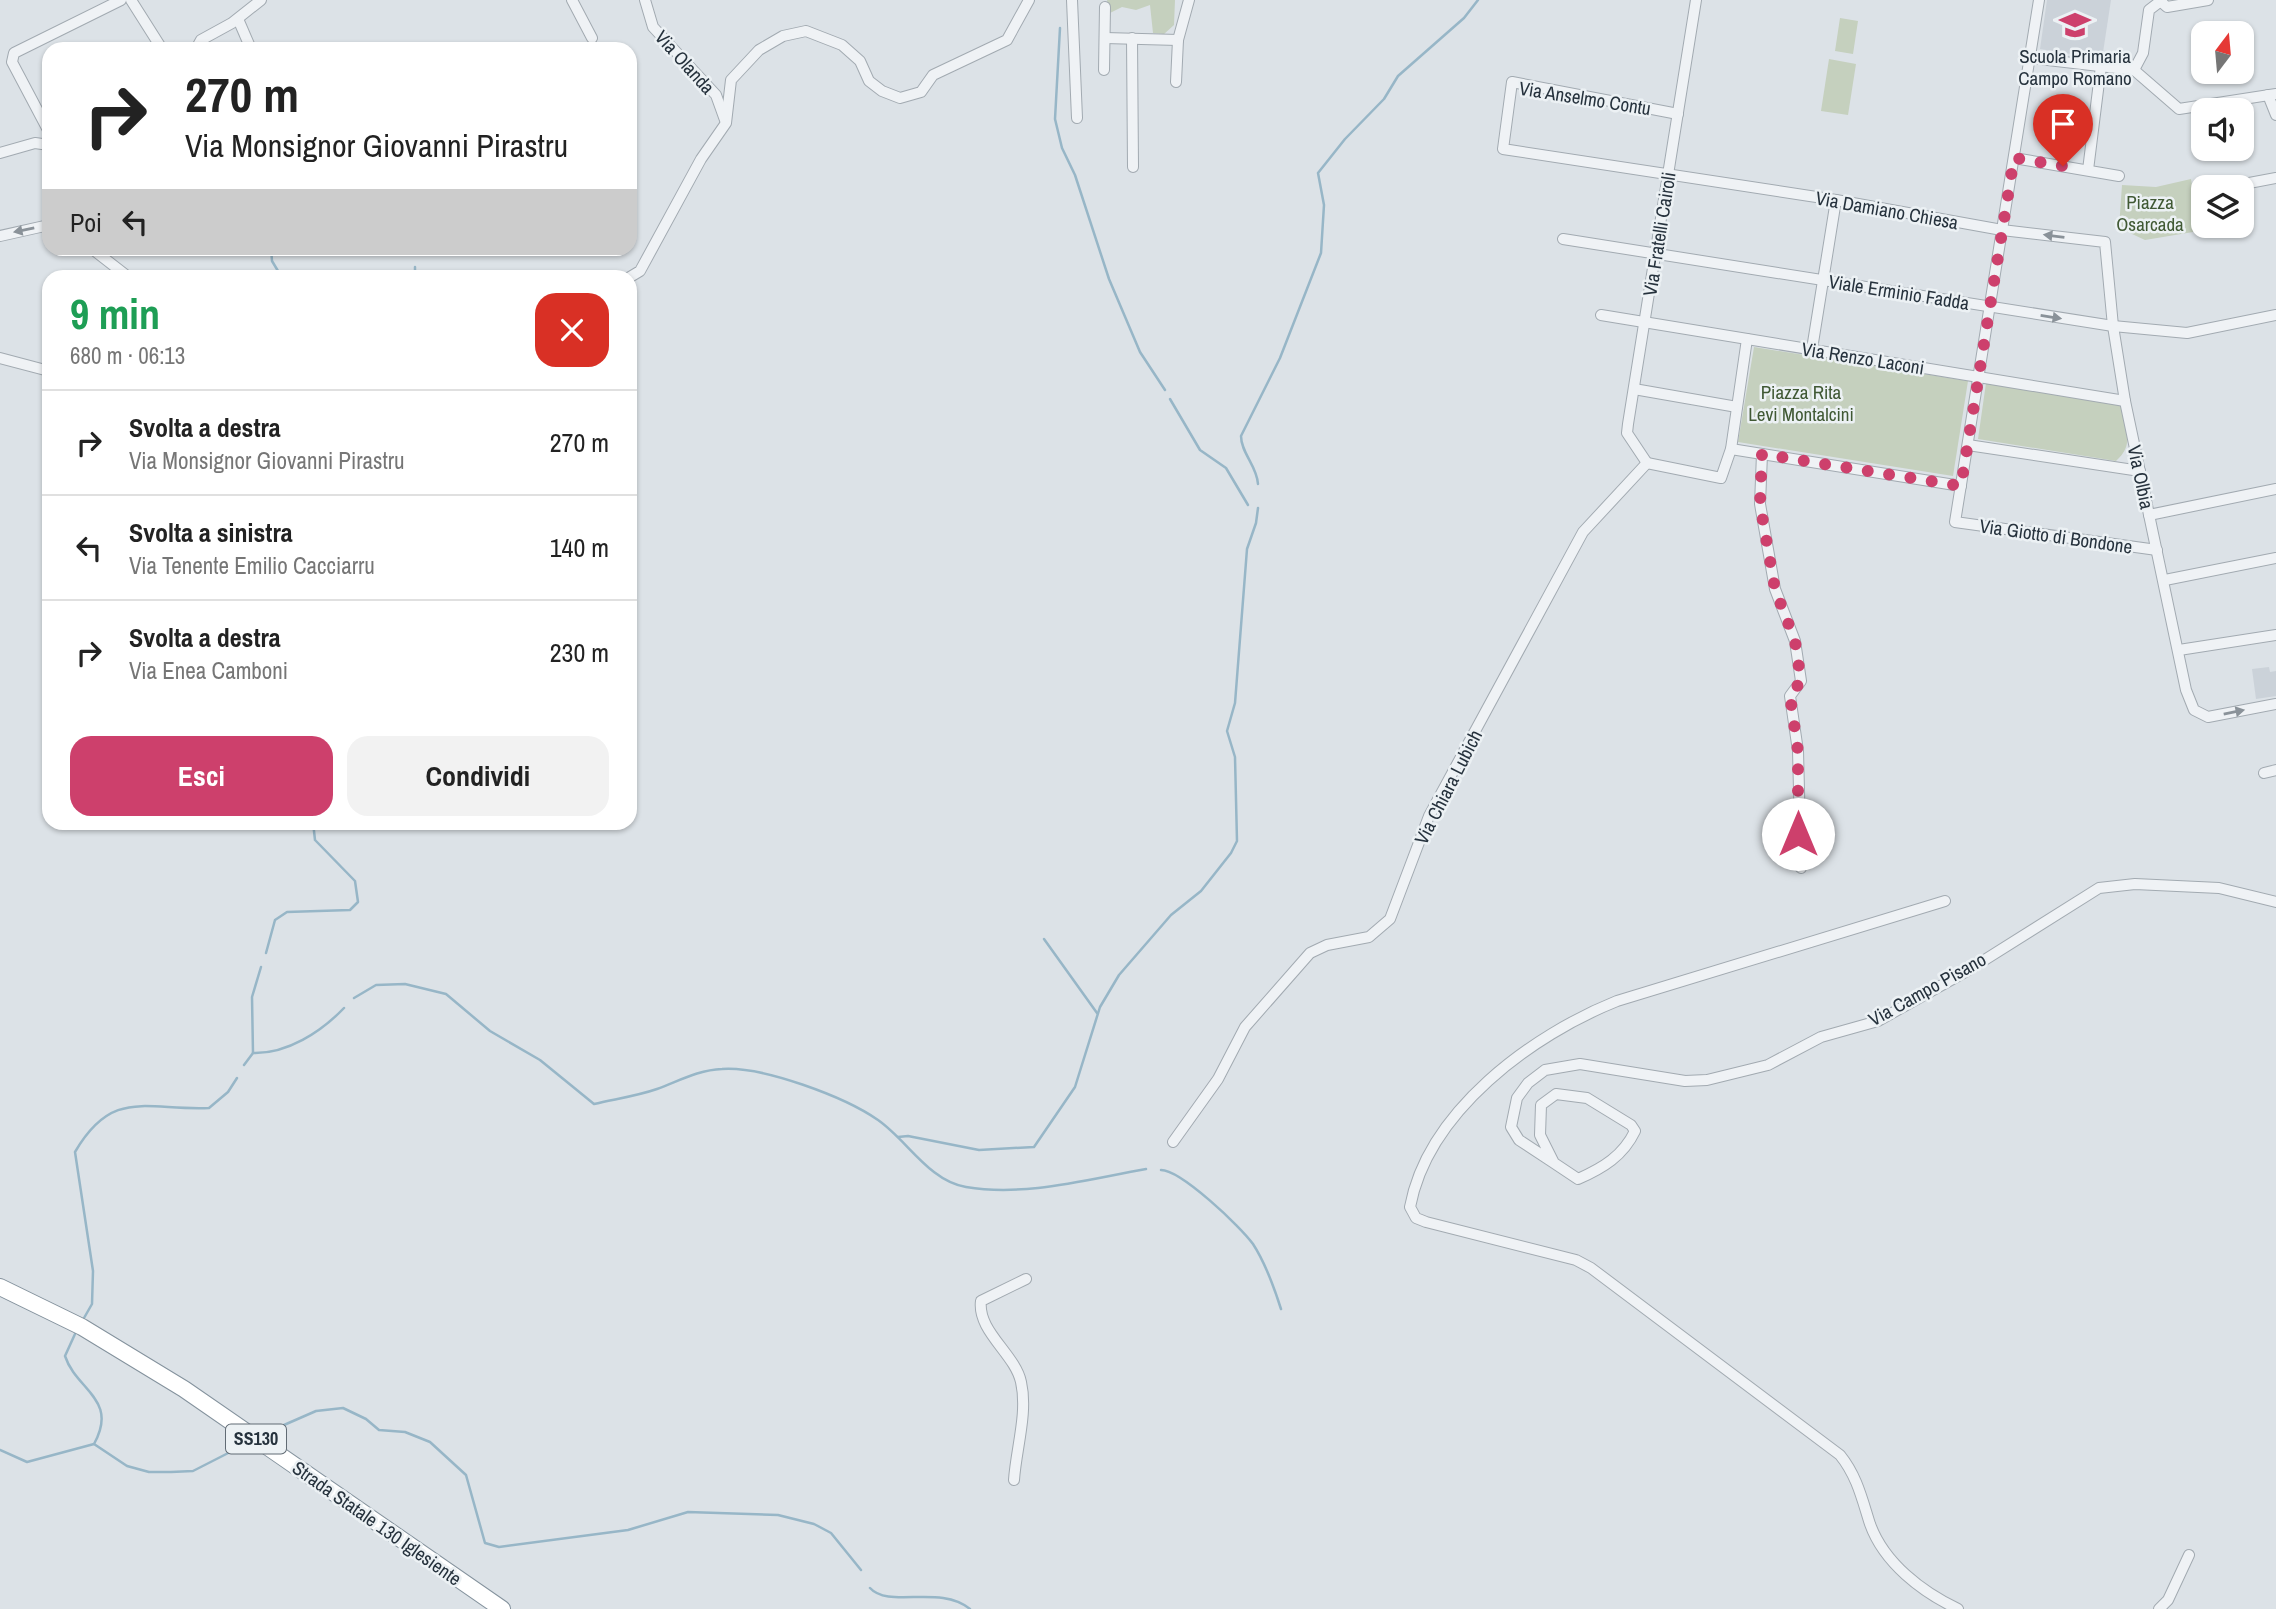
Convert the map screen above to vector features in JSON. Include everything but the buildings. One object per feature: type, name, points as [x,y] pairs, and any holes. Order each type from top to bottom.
[{"type":"highway","name":"Strada Statale 130 Iglesiente","points":[[0,1287],[82,1327],[184,1389],[502,1609]]},
{"type":"street","points":[[42,119],[12,62],[14,53],[121,0]]},
{"type":"street","points":[[131,0],[158,42]]},
{"type":"street","points":[[200,42],[238,19],[261,0]]},
{"type":"street","points":[[572,0],[592,38]]},
{"type":"street","name":"Via Olanda","points":[[645,0],[653,27],[716,95],[726,123]]},
{"type":"street","points":[[637,273],[701,159],[726,123],[731,80],[759,50],[783,36],[806,31],[842,45],[860,61],[869,81],[882,91],[900,98],[921,92],[933,75],[1007,40],[1029,0]]},
{"type":"street","points":[[1072,0],[1077,118]]},
{"type":"street","points":[[1176,82],[1178,40],[1189,0]]},
{"type":"street","name":"Via Fratelli Cairoli","points":[[1647,463],[1627,433],[1696,0]]},
{"type":"street","points":[[1731,449],[1961,486],[2039,0]]},
{"type":"street","points":[[2134,70],[2143,54],[2149,10],[2161,1],[2166,7],[2208,0]]},
{"type":"street","points":[[1104,70],[1105,7]]},
{"type":"street","points":[[238,19],[248,42]]},
{"type":"street","points":[[1105,38],[1178,40]]},
{"type":"street","points":[[1132,38],[1135,121],[1133,167]]},
{"type":"street","points":[[2030,58],[2134,70],[2179,109],[2272,94],[2276,115]]},
{"type":"street","points":[[2088,170],[2101,66]]},
{"type":"street","name":"Via Anselmo Contu","points":[[1669,174],[1503,149],[1512,82],[1678,114]]},
{"type":"street","points":[[0,153],[35,143],[42,144]]},
{"type":"street","points":[[2014,158],[2119,176]]},
{"type":"street","name":"Via Damiano Chiesa","points":[[1669,174],[2002,230],[2105,242]]},
{"type":"street","points":[[2254,182],[2276,178]]},
{"type":"street","points":[[1812,349],[1836,200]]},
{"type":"street","points":[[0,236],[42,227]]},
{"type":"street","name":"Viale Erminio Fadda","points":[[1563,239],[2113,326],[2187,333],[2276,316]]},
{"type":"street","name":"Via Olbia","points":[[2105,242],[2113,326],[2125,401],[2165,580],[2186,690],[2194,710],[2208,717],[2276,704]]},
{"type":"street","points":[[101,256],[119,270]]},
{"type":"street","name":"Via Renzo Laconi","points":[[1601,315],[2125,401]]},
{"type":"street","points":[[1647,463],[1721,478],[1731,449],[1747,339]]},
{"type":"street","points":[[0,358],[42,369]]},
{"type":"street","points":[[1634,389],[1737,407]]},
{"type":"street","points":[[1968,445],[2140,471]]},
{"type":"street","points":[[1762,454],[1762,516],[1775,589],[1795,641],[1801,681],[1790,696],[1798,751],[1801,868]]},
{"type":"street","name":"Via Chiara Lubich","points":[[1173,1142],[1218,1079],[1245,1027],[1310,953],[1327,945],[1369,937],[1390,919],[1429,816],[1583,532],[1647,463]]},
{"type":"street","name":"Via Giotto di Bondone","points":[[1961,486],[1955,522],[2157,550]]},
{"type":"street","points":[[2149,515],[2276,489]]},
{"type":"street","points":[[2165,580],[2276,558]]},
{"type":"street","points":[[2179,650],[2276,635]]},
{"type":"street","points":[[2264,773],[2276,771]]},
{"type":"street","name":"Via Campo Pisano","points":[[1554,1163],[1519,1140],[1511,1127],[1517,1098],[1528,1083],[1545,1070],[1580,1064],[1685,1082],[1707,1080],[1768,1065],[1821,1037],[1878,1021],[1967,971],[1991,953],[2099,888],[2135,884],[2218,888],[2276,902]]},
{"type":"street","points":[[1945,901],[1617,1001],[1580,1016],[1535,1042],[1479,1090],[1440,1136],[1413,1192],[1410,1207],[1416,1218],[1426,1222],[1576,1260],[1591,1268],[1840,1455],[1854,1475],[1871,1528],[1885,1550],[1922,1588],[1958,1609]]},
{"type":"street","points":[[1556,1094],[1587,1098],[1631,1125],[1635,1131],[1629,1144],[1609,1164],[1578,1179],[1554,1163],[1540,1135],[1541,1105],[1556,1094]]},
{"type":"street","points":[[1014,1480],[1024,1396],[1021,1378],[985,1322],[980,1309],[982,1301],[991,1294],[1026,1279]]},
{"type":"street","points":[[2160,1609],[2181,1577],[2189,1555]]},
{"type":"shaded area","name":"Scuola Primaria Campo Romano","points":[[2047,0],[2111,0],[2102,59],[2040,49]]},
{"type":"shaded area","points":[[2269,667],[2270,672],[2276,671],[2276,696],[2256,699],[2252,669]]},
{"type":"green space","points":[[1107,0],[1175,0],[1174,25],[1164,34],[1153,33],[1150,5],[1136,10],[1122,7],[1110,13]]},
{"type":"green space","points":[[1840,18],[1858,21],[1853,54],[1835,51]]},
{"type":"green space","points":[[1829,59],[1856,64],[1848,115],[1821,111]]},
{"type":"green space","name":"Piazza Osarcada","points":[[2191,179],[2191,232],[2145,240],[2119,228],[2122,185],[2156,187]]},
{"type":"green space","name":"Piazza Rita Levi Montalcini","points":[[1754,347],[1968,381],[1953,476],[1738,442]]},
{"type":"green space","points":[[1986,383],[2121,405],[2127,428],[2126,448],[2116,461],[1978,439]]},
{"type":"waterway","points":[[1258,484],[1241,436],[1280,358],[1321,253],[1324,205],[1318,173],[1345,139],[1384,99],[1398,76],[1464,18],[1478,0]]},
{"type":"waterway","points":[[1060,28],[1055,119],[1062,148],[1075,175],[1109,279],[1140,352],[1165,390]]},
{"type":"waterway","points":[[272,256],[277,270]]},
{"type":"waterway","points":[[1170,399],[1200,450],[1226,468],[1248,505]]},
{"type":"waterway","points":[[898,1137],[908,1136],[979,1150],[1034,1147],[1075,1087],[1100,1007],[1119,975],[1171,915],[1201,891],[1231,853],[1237,841],[1235,757],[1227,731],[1235,703],[1247,549],[1258,508]]},
{"type":"waterway","points":[[266,953],[275,920],[287,912],[350,910],[358,902],[355,881],[315,840],[314,830]]},
{"type":"waterway","points":[[1044,939],[1097,1013]]},
{"type":"waterway","points":[[253,1053],[252,997],[261,967]]},
{"type":"waterway","points":[[354,998],[376,985],[405,984],[446,994],[490,1031],[540,1060],[594,1104],[649,1091],[713,1070],[739,1069],[781,1078],[825,1093],[864,1111],[889,1128],[941,1177],[966,1187],[989,1190],[1034,1188],[1146,1169]]},
{"type":"waterway","points":[[244,1065],[253,1053],[278,1050],[303,1040],[344,1008]]},
{"type":"waterway","points":[[84,1318],[92,1304],[93,1271],[75,1152],[103,1118],[118,1110],[149,1106],[209,1108],[228,1092],[237,1078]]},
{"type":"waterway","points":[[1161,1170],[1170,1172],[1196,1189],[1224,1213],[1253,1244],[1266,1268],[1281,1309]]},
{"type":"waterway","points":[[0,1450],[27,1462],[94,1444],[102,1416],[99,1405],[70,1368],[65,1356],[75,1334]]},
{"type":"waterway","points":[[268,1432],[316,1411],[343,1408],[366,1419],[379,1430],[405,1432],[430,1442],[466,1475],[485,1543],[499,1547],[628,1530],[688,1512],[778,1515],[814,1524],[831,1533],[861,1570]]},
{"type":"waterway","points":[[94,1444],[127,1466],[149,1472],[193,1471],[240,1447]]},
{"type":"waterway","points":[[870,1588],[889,1597],[944,1598],[970,1609]]},
{"type":"place","name":"Scuola Primaria Campo Romano","points":[[2075,25]]},
{"type":"route","points":[[1798,834],[1798,751],[1790,696],[1801,681],[1795,641],[1775,589],[1760,504],[1762,454],[1961,486],[2014,158],[2063,166]]}]
